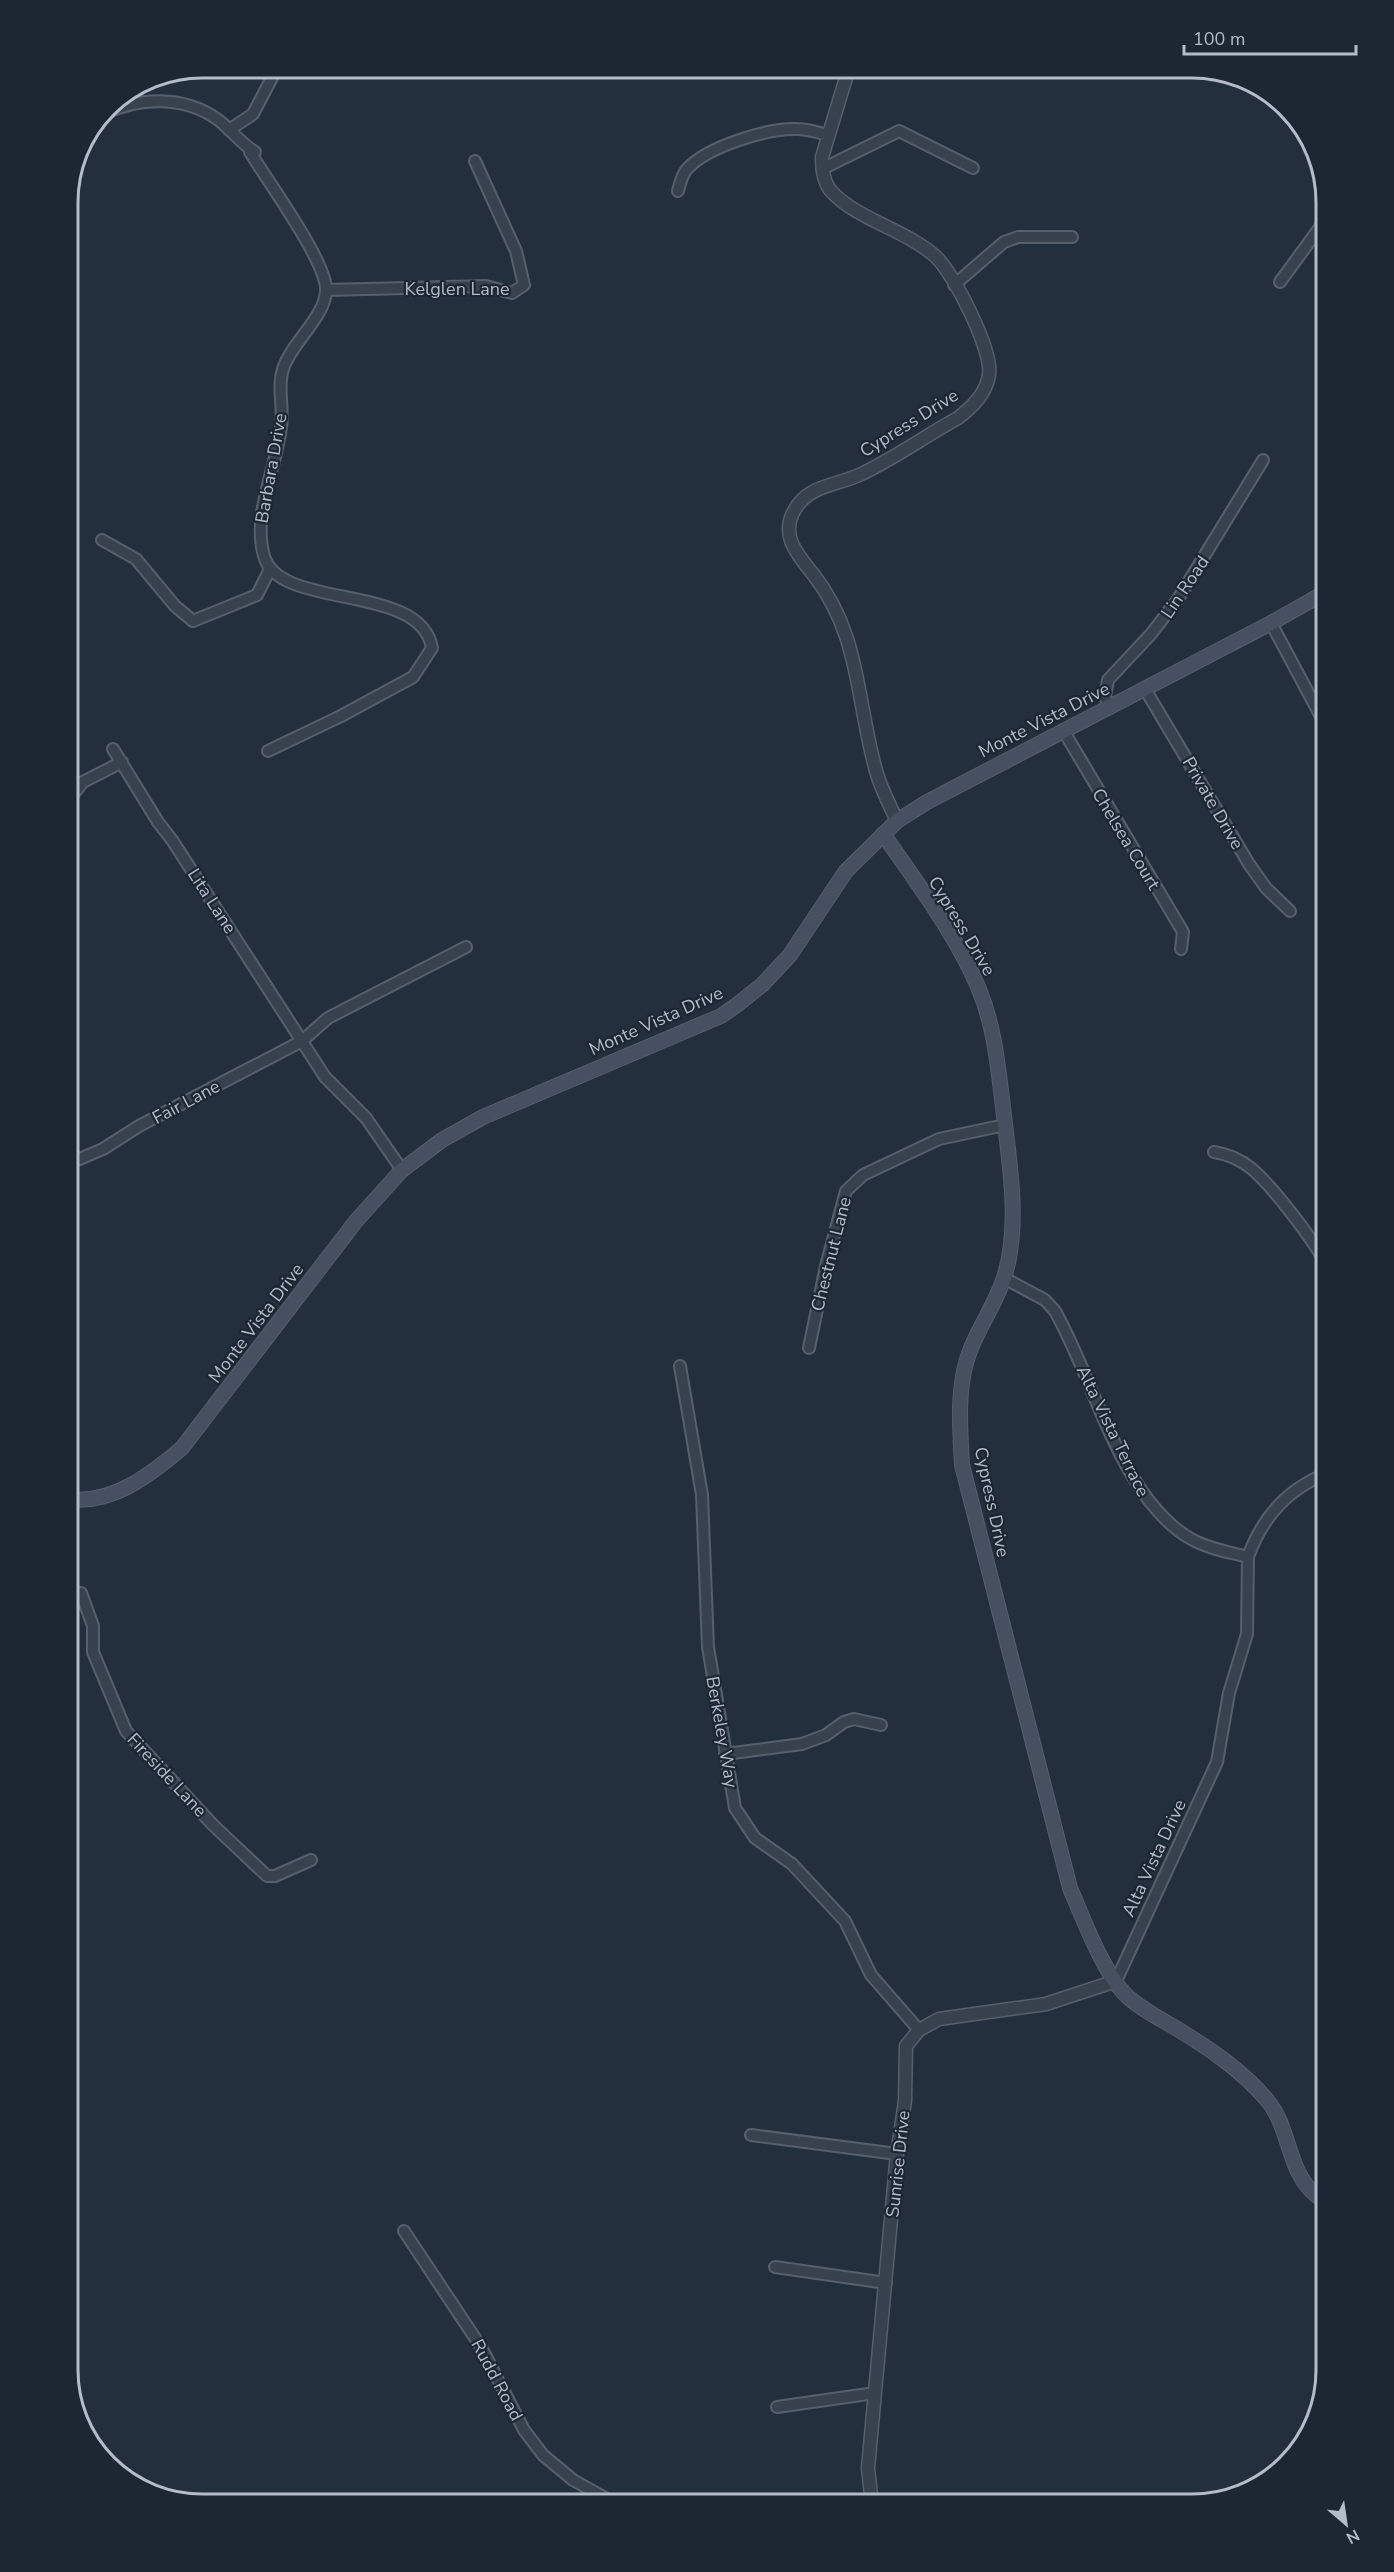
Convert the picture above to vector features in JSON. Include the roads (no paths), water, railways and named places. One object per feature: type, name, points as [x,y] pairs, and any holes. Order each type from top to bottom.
[{"type":"main road","name":"Monte Vista Drive","points":[[78,1498],[112,1494],[135,1484],[154,1472],[182,1448],[356,1221],[402,1170],[442,1140],[483,1117],[602,1064],[721,1016],[762,985],[790,955],[846,871],[897,821],[927,802],[1272,623],[1316,598]]},
{"type":"main road","name":"Cypress Drive","points":[[883,834],[962,954],[980,991],[992,1029],[1012,1190],[1011,1235],[1004,1278],[970,1350],[964,1375],[959,1417],[962,1465],[1070,1888],[1088,1931],[1116,1981]]},
{"type":"main road","points":[[1116,1981],[1128,1998],[1216,2054],[1267,2099],[1281,2122],[1300,2176],[1316,2192]]},
{"type":"street","points":[[229,130],[253,114],[272,78]]},
{"type":"street","points":[[846,78],[822,157],[822,169],[899,131],[973,168]]},
{"type":"street","points":[[120,109],[147,100],[162,100],[191,106],[216,118],[240,143],[255,152],[250,152],[320,265],[326,290]]},
{"type":"street","points":[[678,191],[685,170],[708,153],[748,138],[778,130],[798,129],[829,135]]},
{"type":"street","name":"Kelglen Lane","points":[[326,290],[486,286],[512,293],[524,285],[516,251],[475,161]]},
{"type":"street","name":"Cypress Drive","points":[[822,169],[830,190],[843,202],[920,243],[938,258],[983,342],[989,375],[983,392],[971,408],[958,418],[859,475],[819,488],[801,499],[789,524],[791,545],[827,592],[840,616],[851,651],[875,768],[897,821]]},
{"type":"street","points":[[1280,282],[1316,233]]},
{"type":"street","points":[[954,285],[1004,242],[1018,237],[1072,237]]},
{"type":"street","name":"Barbara Drive","points":[[270,569],[264,557],[260,530],[281,429],[282,375],[291,352],[320,309],[326,290]]},
{"type":"street","name":"Lin Road","points":[[1109,706],[1105,697],[1108,680],[1151,634],[1178,599],[1263,460]]},
{"type":"street","points":[[102,540],[136,559],[175,606],[193,621],[257,595],[270,569],[278,576],[324,593],[398,609],[424,626],[432,648],[413,677],[341,716],[268,751]]},
{"type":"street","points":[[1272,623],[1316,707]]},
{"type":"street","name":"Private Drive","points":[[1145,688],[1249,864],[1266,888],[1290,911]]},
{"type":"street","name":"Chelsea Court","points":[[1063,730],[1183,932],[1181,949]]},
{"type":"street","name":"Lita Lane","points":[[113,749],[158,822],[172,840],[325,1077],[366,1118],[402,1170]]},
{"type":"street","points":[[78,788],[83,782],[122,762]]},
{"type":"street","points":[[302,1041],[328,1018],[466,946]]},
{"type":"street","name":"Fair Lane","points":[[78,1159],[103,1149],[140,1126],[302,1041]]},
{"type":"street","name":"Chestnut Lane","points":[[809,1348],[826,1266],[846,1191],[853,1182],[863,1174],[939,1139],[1005,1125]]},
{"type":"street","points":[[1214,1152],[1228,1154],[1252,1169],[1292,1216],[1316,1250]]},
{"type":"street","name":"Alta Vista Terrace","points":[[1004,1278],[1045,1300],[1055,1311],[1132,1476],[1148,1503],[1163,1519],[1193,1540],[1248,1557]]},
{"type":"street","name":"Berkeley Way","points":[[680,1366],[702,1495],[708,1647],[735,1808],[755,1838],[792,1864],[845,1921],[871,1975],[919,2030]]},
{"type":"street","name":"Alta Vista Drive","points":[[1116,1981],[1217,1762],[1227,1702],[1247,1634],[1248,1557],[1260,1528],[1271,1512],[1298,1490],[1316,1480]]},
{"type":"street","name":"Fireside Lane","points":[[78,1596],[81,1593],[93,1626],[93,1652],[126,1731],[213,1825],[267,1876],[275,1876],[310,1860]]},
{"type":"street","points":[[725,1754],[802,1744],[826,1735],[844,1722],[854,1719],[881,1725]]},
{"type":"street","points":[[919,2030],[939,2019],[1046,2004],[1116,1981]]},
{"type":"street","name":"Sunrise Drive","points":[[872,2494],[868,2468],[897,2154],[905,2101],[906,2046],[919,2030]]},
{"type":"street","points":[[751,2135],[897,2154]]},
{"type":"street","name":"Rudd Road","points":[[404,2231],[481,2347],[530,2438],[543,2455],[573,2480],[598,2494]]},
{"type":"street","points":[[774,2267],[886,2283]]},
{"type":"street","points":[[777,2407],[875,2393]]}]
